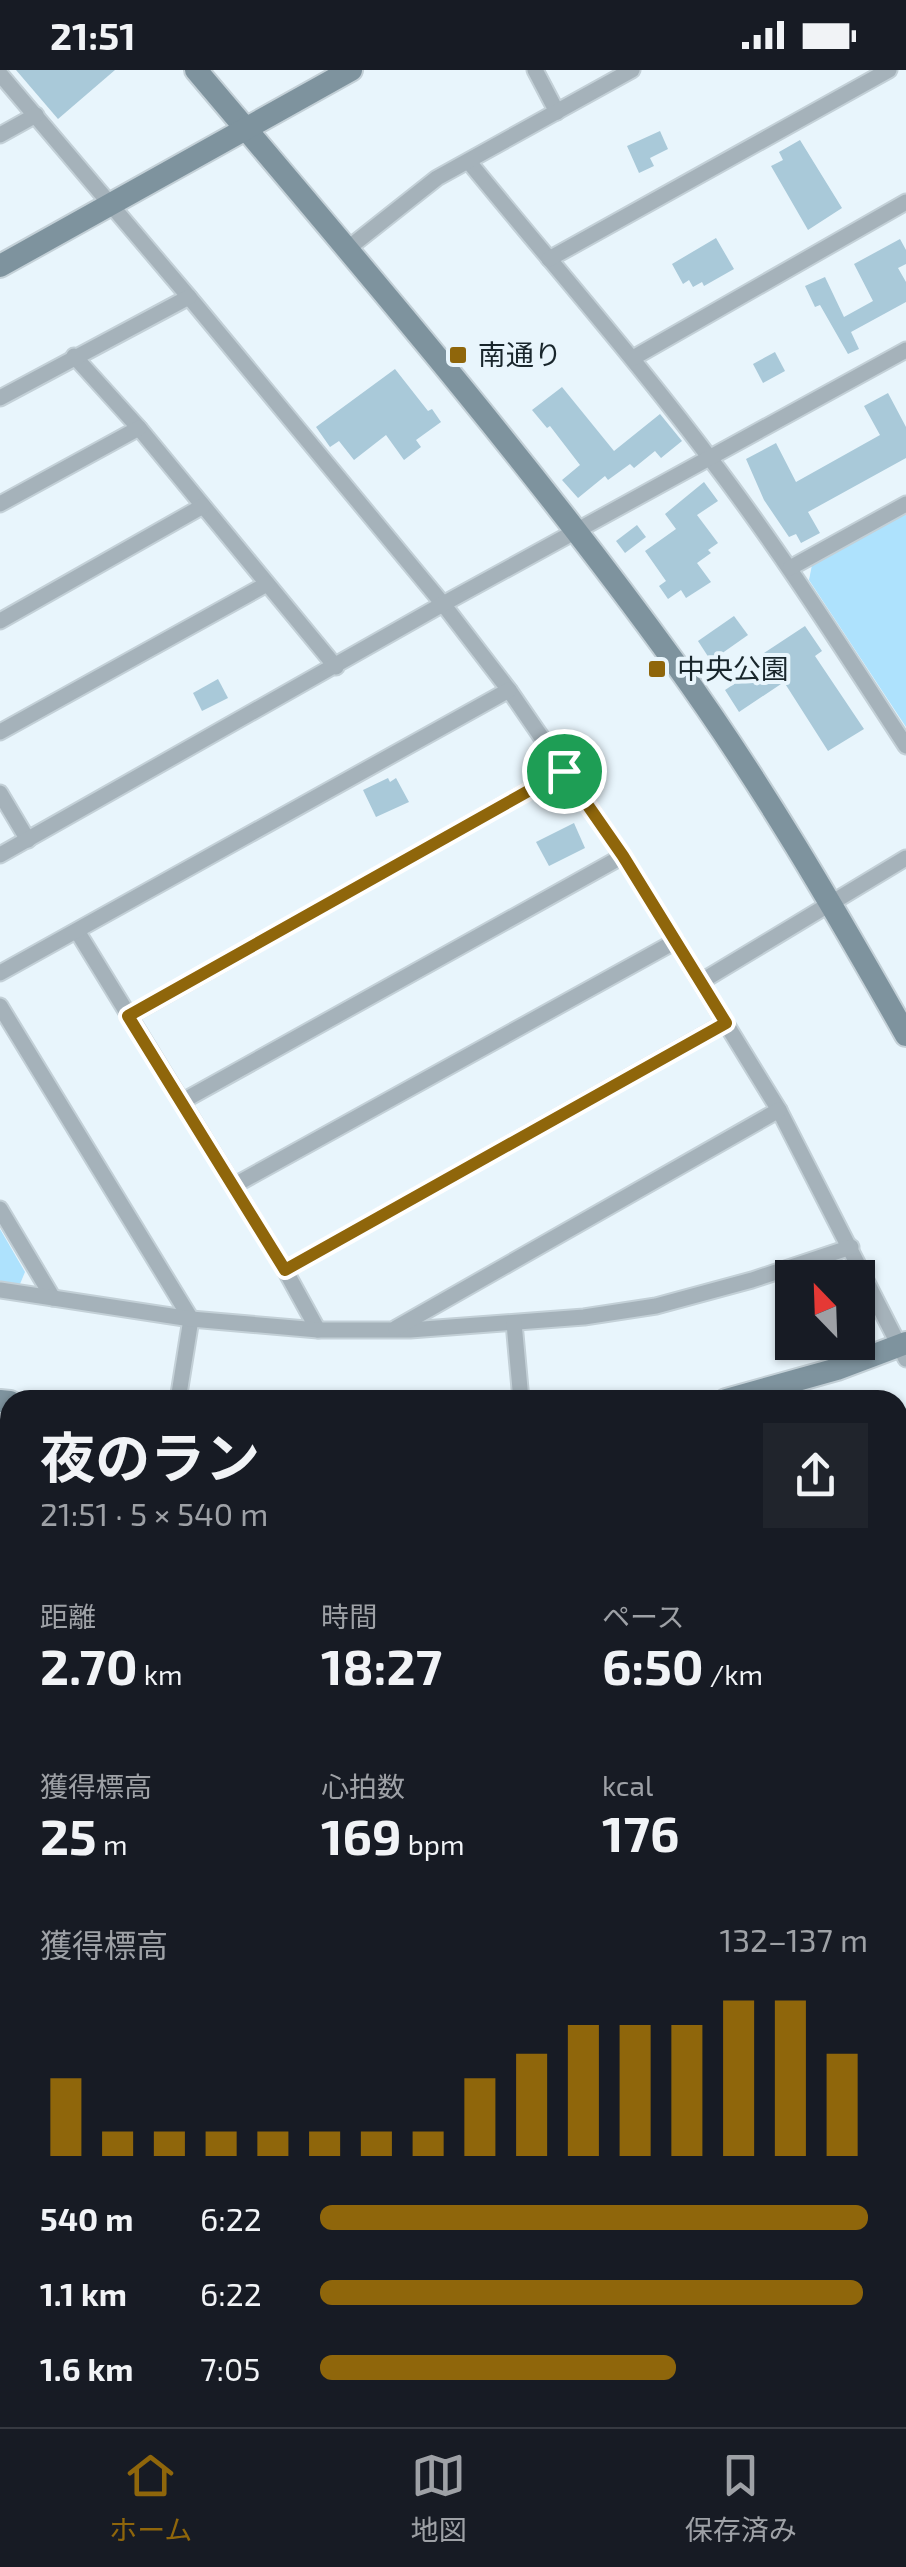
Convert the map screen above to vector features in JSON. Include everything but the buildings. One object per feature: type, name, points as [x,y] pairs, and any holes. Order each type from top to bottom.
[{"type":"street","points":[[196,70],[578,531],[766,797],[832,902],[906,1035]]},
{"type":"street","points":[[0,266],[351,70]]},
{"type":"street","points":[[535,70],[557,112]]},
{"type":"street","points":[[346,250],[437,178],[632,70]]},
{"type":"street","points":[[548,259],[889,70]]},
{"type":"street","points":[[0,74],[112,203],[443,604],[509,690],[623,856],[779,1110],[904,1349],[762,1390]]},
{"type":"street","points":[[0,135],[36,115]]},
{"type":"street","points":[[469,162],[711,459],[790,568],[906,746]]},
{"type":"street","points":[[632,358],[906,202]]},
{"type":"street","points":[[0,398],[189,297]]},
{"type":"street","points":[[0,855],[443,604],[906,350]]},
{"type":"street","points":[[74,356],[139,428],[336,667]]},
{"type":"street","points":[[0,504],[139,428]]},
{"type":"street","points":[[790,568],[906,504]]},
{"type":"street","points":[[0,621],[203,506]]},
{"type":"street","points":[[0,732],[267,584]]},
{"type":"street","points":[[0,973],[509,690]]},
{"type":"street","points":[[128,1016],[564,771]]},
{"type":"street","points":[[0,794],[28,840]]},
{"type":"street","points":[[181,1102],[623,856]]},
{"type":"street","points":[[702,981],[906,858]]},
{"type":"street","points":[[77,931],[318,1330]]},
{"type":"street","points":[[233,1186],[676,941]]},
{"type":"street","points":[[0,1006],[191,1319],[180,1390]]},
{"type":"street","points":[[285,1270],[726,1023]]},
{"type":"street","points":[[392,1330],[779,1110]]},
{"type":"street","points":[[0,1209],[53,1298]]},
{"type":"street","points":[[0,1290],[191,1319],[318,1330],[392,1330],[514,1323],[656,1306],[851,1247]]},
{"type":"street","points":[[514,1323],[520,1390]]},
{"type":"shaded area","points":[[906,514],[906,727],[809,580],[812,565]]},
{"type":"shaded area","points":[[0,1229],[25,1272],[20,1284],[0,1281]]},
{"type":"place","name":"南通り","points":[[458,355]]},
{"type":"place","name":"中央公園","points":[[657,669]]},
{"type":"route","points":[[564,771],[623,856],[726,1023],[285,1270],[128,1016],[564,771]]}]
